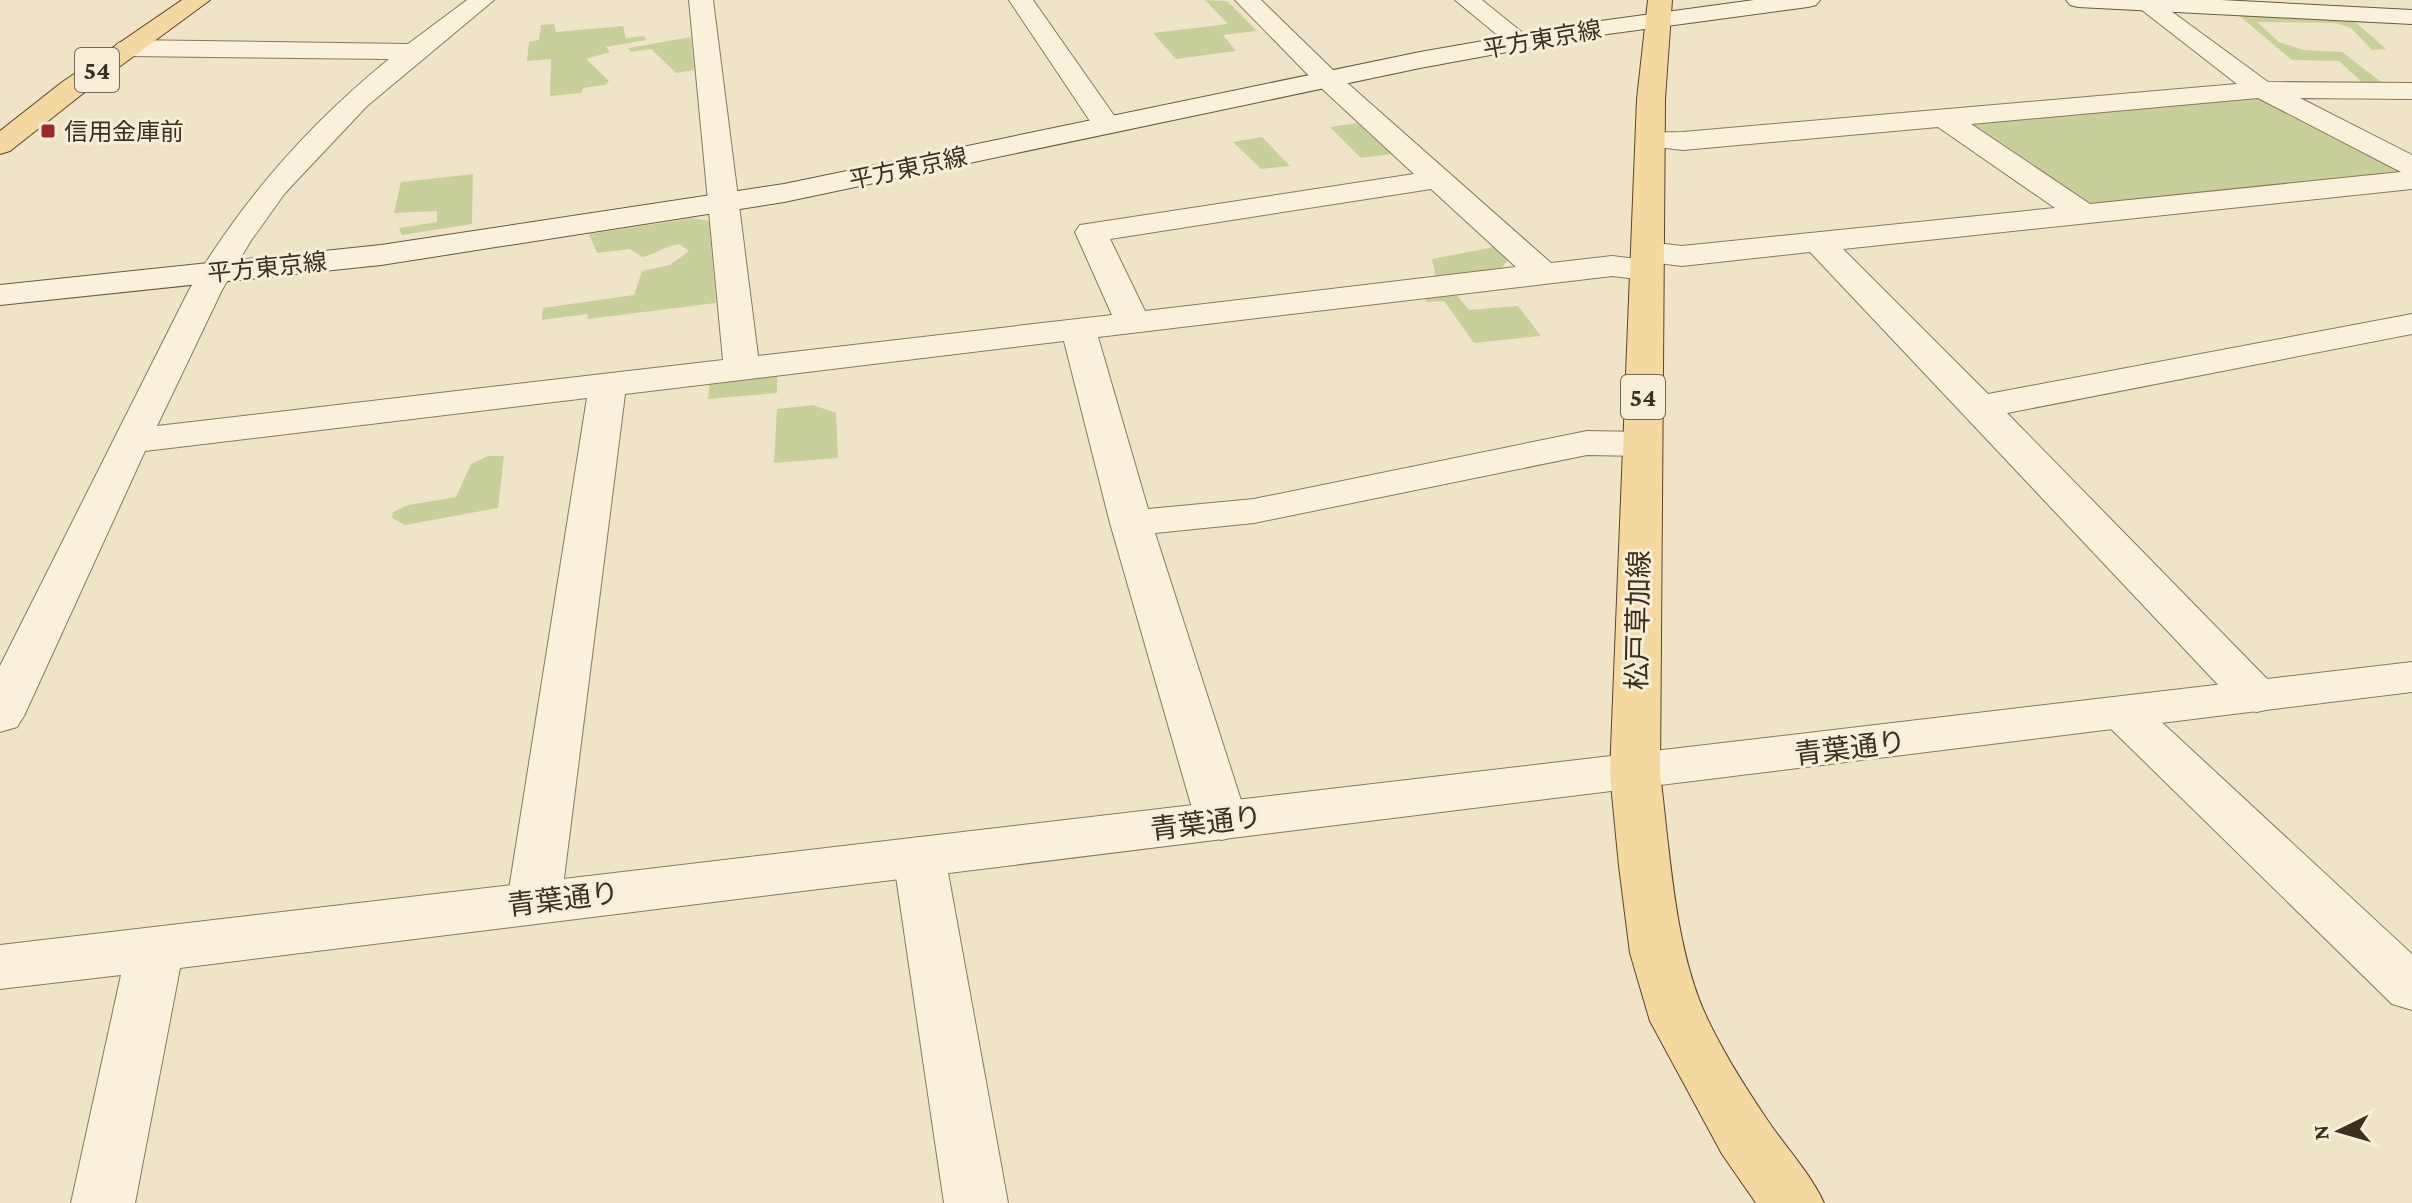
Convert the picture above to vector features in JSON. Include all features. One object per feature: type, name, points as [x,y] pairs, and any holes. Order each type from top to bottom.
[{"type":"main road","name":"54","points":[[69,60],[161,0]]},
{"type":"main road","name":"54","points":[[0,145],[127,48],[198,0]]},
{"type":"main road","name":"松戸草加線","points":[[1658,10],[1650,139],[1635,774],[1645,866],[1658,953],[1679,1021],[1744,1136],[1792,1203]]},
{"type":"street","points":[[0,716],[91,517],[213,272],[251,216],[311,145],[410,52],[482,0]]},
{"type":"street","points":[[701,0],[742,369]]},
{"type":"street","points":[[1021,0],[1106,124]]},
{"type":"street","points":[[1247,0],[1327,79],[1543,274]]},
{"type":"street","points":[[1467,0],[1521,42]]},
{"type":"street","name":"平方東京線","points":[[0,295],[381,255],[723,203],[851,181],[1106,124],[1521,42],[1658,10],[1808,0]]},
{"type":"street","points":[[2078,0],[2412,17]]},
{"type":"street","points":[[2143,2],[2262,90],[2412,166]]},
{"type":"street","points":[[127,48],[410,52]]},
{"type":"street","points":[[1650,139],[1683,141],[2262,90],[2412,91]]},
{"type":"street","points":[[1944,118],[2084,214]]},
{"type":"street","points":[[1133,323],[1091,232],[1438,179]]},
{"type":"street","points":[[130,441],[1682,256],[2412,180]]},
{"type":"street","points":[[1818,242],[2257,697]]},
{"type":"street","points":[[1078,329],[1131,523],[1222,822]]},
{"type":"street","points":[[1980,407],[2403,332]]},
{"type":"street","points":[[534,902],[608,384]]},
{"type":"street","points":[[1131,523],[1254,511],[1587,443],[1642,444]]},
{"type":"street","name":"青葉通り","points":[[0,967],[157,952],[534,902],[1635,774],[2412,677]]},
{"type":"street","points":[[2124,714],[2412,988]]},
{"type":"street","points":[[919,856],[976,1203]]},
{"type":"street","points":[[103,1203],[143,1002],[157,952]]},
{"type":"green space","points":[[1205,0],[1227,1],[1257,31],[1223,35],[1236,51],[1176,59],[1153,33],[1228,24]]},
{"type":"green space","points":[[2236,13],[2352,19],[2386,49],[2372,50],[2351,28],[2336,23],[2257,22],[2279,42],[2303,50],[2342,52],[2384,84],[2364,84],[2339,61],[2292,60]]},
{"type":"green space","points":[[554,24],[556,32],[623,26],[626,38],[644,36],[646,40],[606,47],[610,52],[586,59],[609,81],[605,85],[583,88],[581,93],[550,96],[551,59],[527,61],[529,42],[539,40],[541,25]]},
{"type":"green space","points":[[691,37],[694,70],[676,73],[651,49],[631,52],[628,48]]},
{"type":"green space","points":[[2246,97],[2266,101],[2398,168],[2398,175],[2097,205],[2078,201],[1970,128],[1974,122]]},
{"type":"green space","points":[[1357,123],[1391,154],[1361,158],[1330,127]]},
{"type":"green space","points":[[1262,137],[1290,166],[1261,169],[1233,142]]},
{"type":"green space","points":[[473,174],[472,224],[402,235],[399,228],[437,222],[437,211],[394,213],[401,182]]},
{"type":"green space","points":[[693,218],[709,221],[716,303],[588,319],[587,314],[542,320],[543,308],[634,295],[642,271],[670,265],[689,251],[679,244],[642,257],[630,249],[597,253],[589,234]]},
{"type":"green space","points":[[1494,247],[1508,260],[1499,271],[1436,278],[1432,259]]},
{"type":"green space","points":[[1455,293],[1469,310],[1518,306],[1541,336],[1474,343],[1444,301],[1427,302],[1423,296]]},
{"type":"green space","points":[[777,373],[777,393],[708,399],[710,381]]},
{"type":"green space","points":[[813,405],[836,413],[838,458],[774,463],[777,409]]},
{"type":"green space","points":[[488,456],[504,456],[498,508],[405,525],[392,518],[393,512],[408,505],[456,497],[471,464]]},
{"type":"place","name":"信用金庫前","points":[[48,131]]}]
